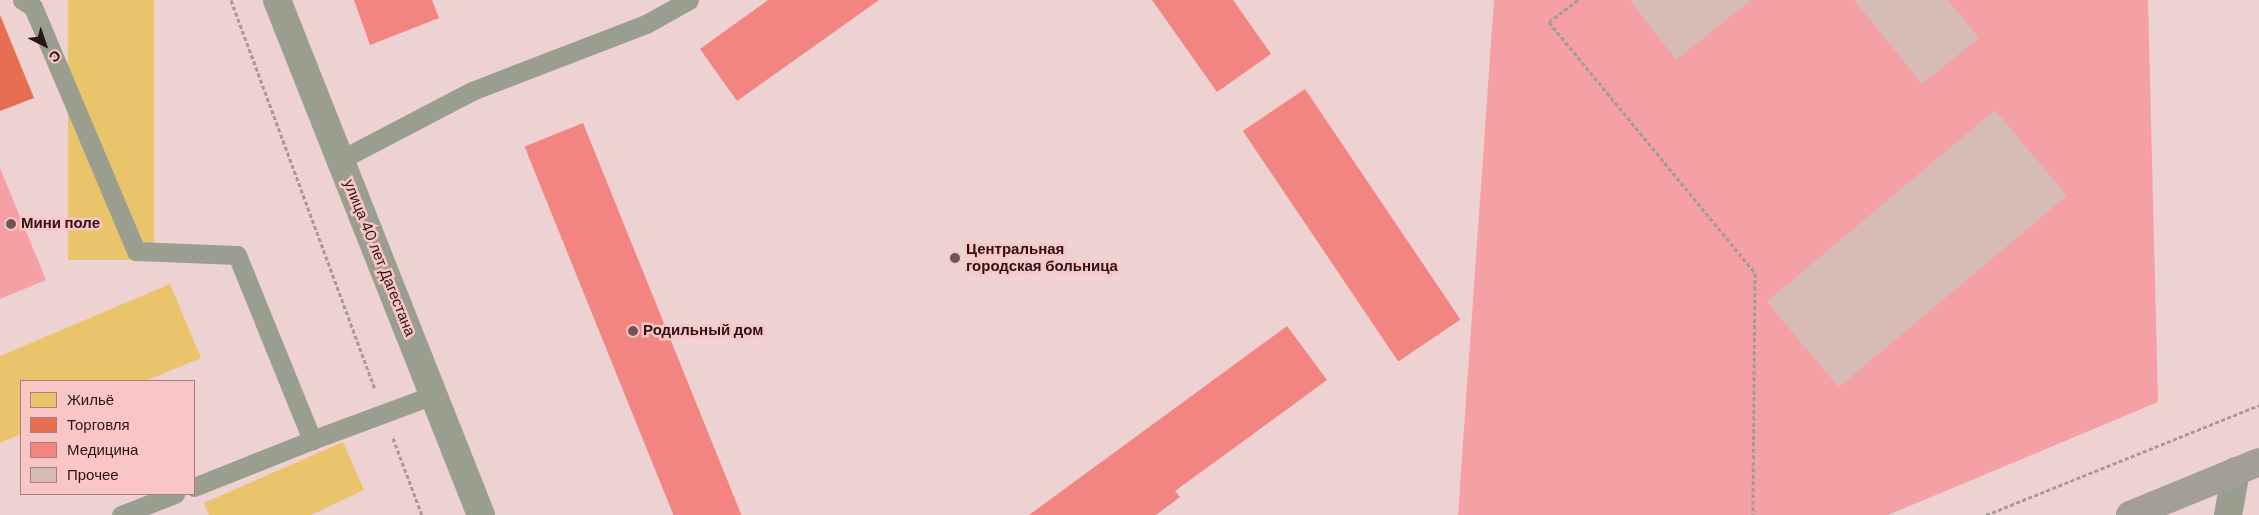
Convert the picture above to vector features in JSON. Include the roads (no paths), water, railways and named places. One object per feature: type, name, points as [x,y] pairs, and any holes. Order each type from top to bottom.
[{"type":"main road","points":[[2130,515],[2247,471]]},
{"type":"main road","points":[[2149,515],[2247,471]]},
{"type":"street","name":"улица 40 лет Дагестана","points":[[277,0],[481,515]]},
{"type":"street","points":[[2228,515],[2247,471]]},
{"type":"lane","points":[[22,0],[33,7],[136,251],[237,255],[312,440]]},
{"type":"lane","points":[[340,160],[472,91],[646,24],[688,0]]},
{"type":"lane","points":[[195,486],[433,395]]},
{"type":"lane","points":[[121,515],[172,495]]},
{"type":"place","name":"Мини поле","points":[[11,224]]},
{"type":"place","name":"Центральная городская больница","points":[[955,258]]},
{"type":"place","name":"Родильный дом","points":[[633,331]]}]
